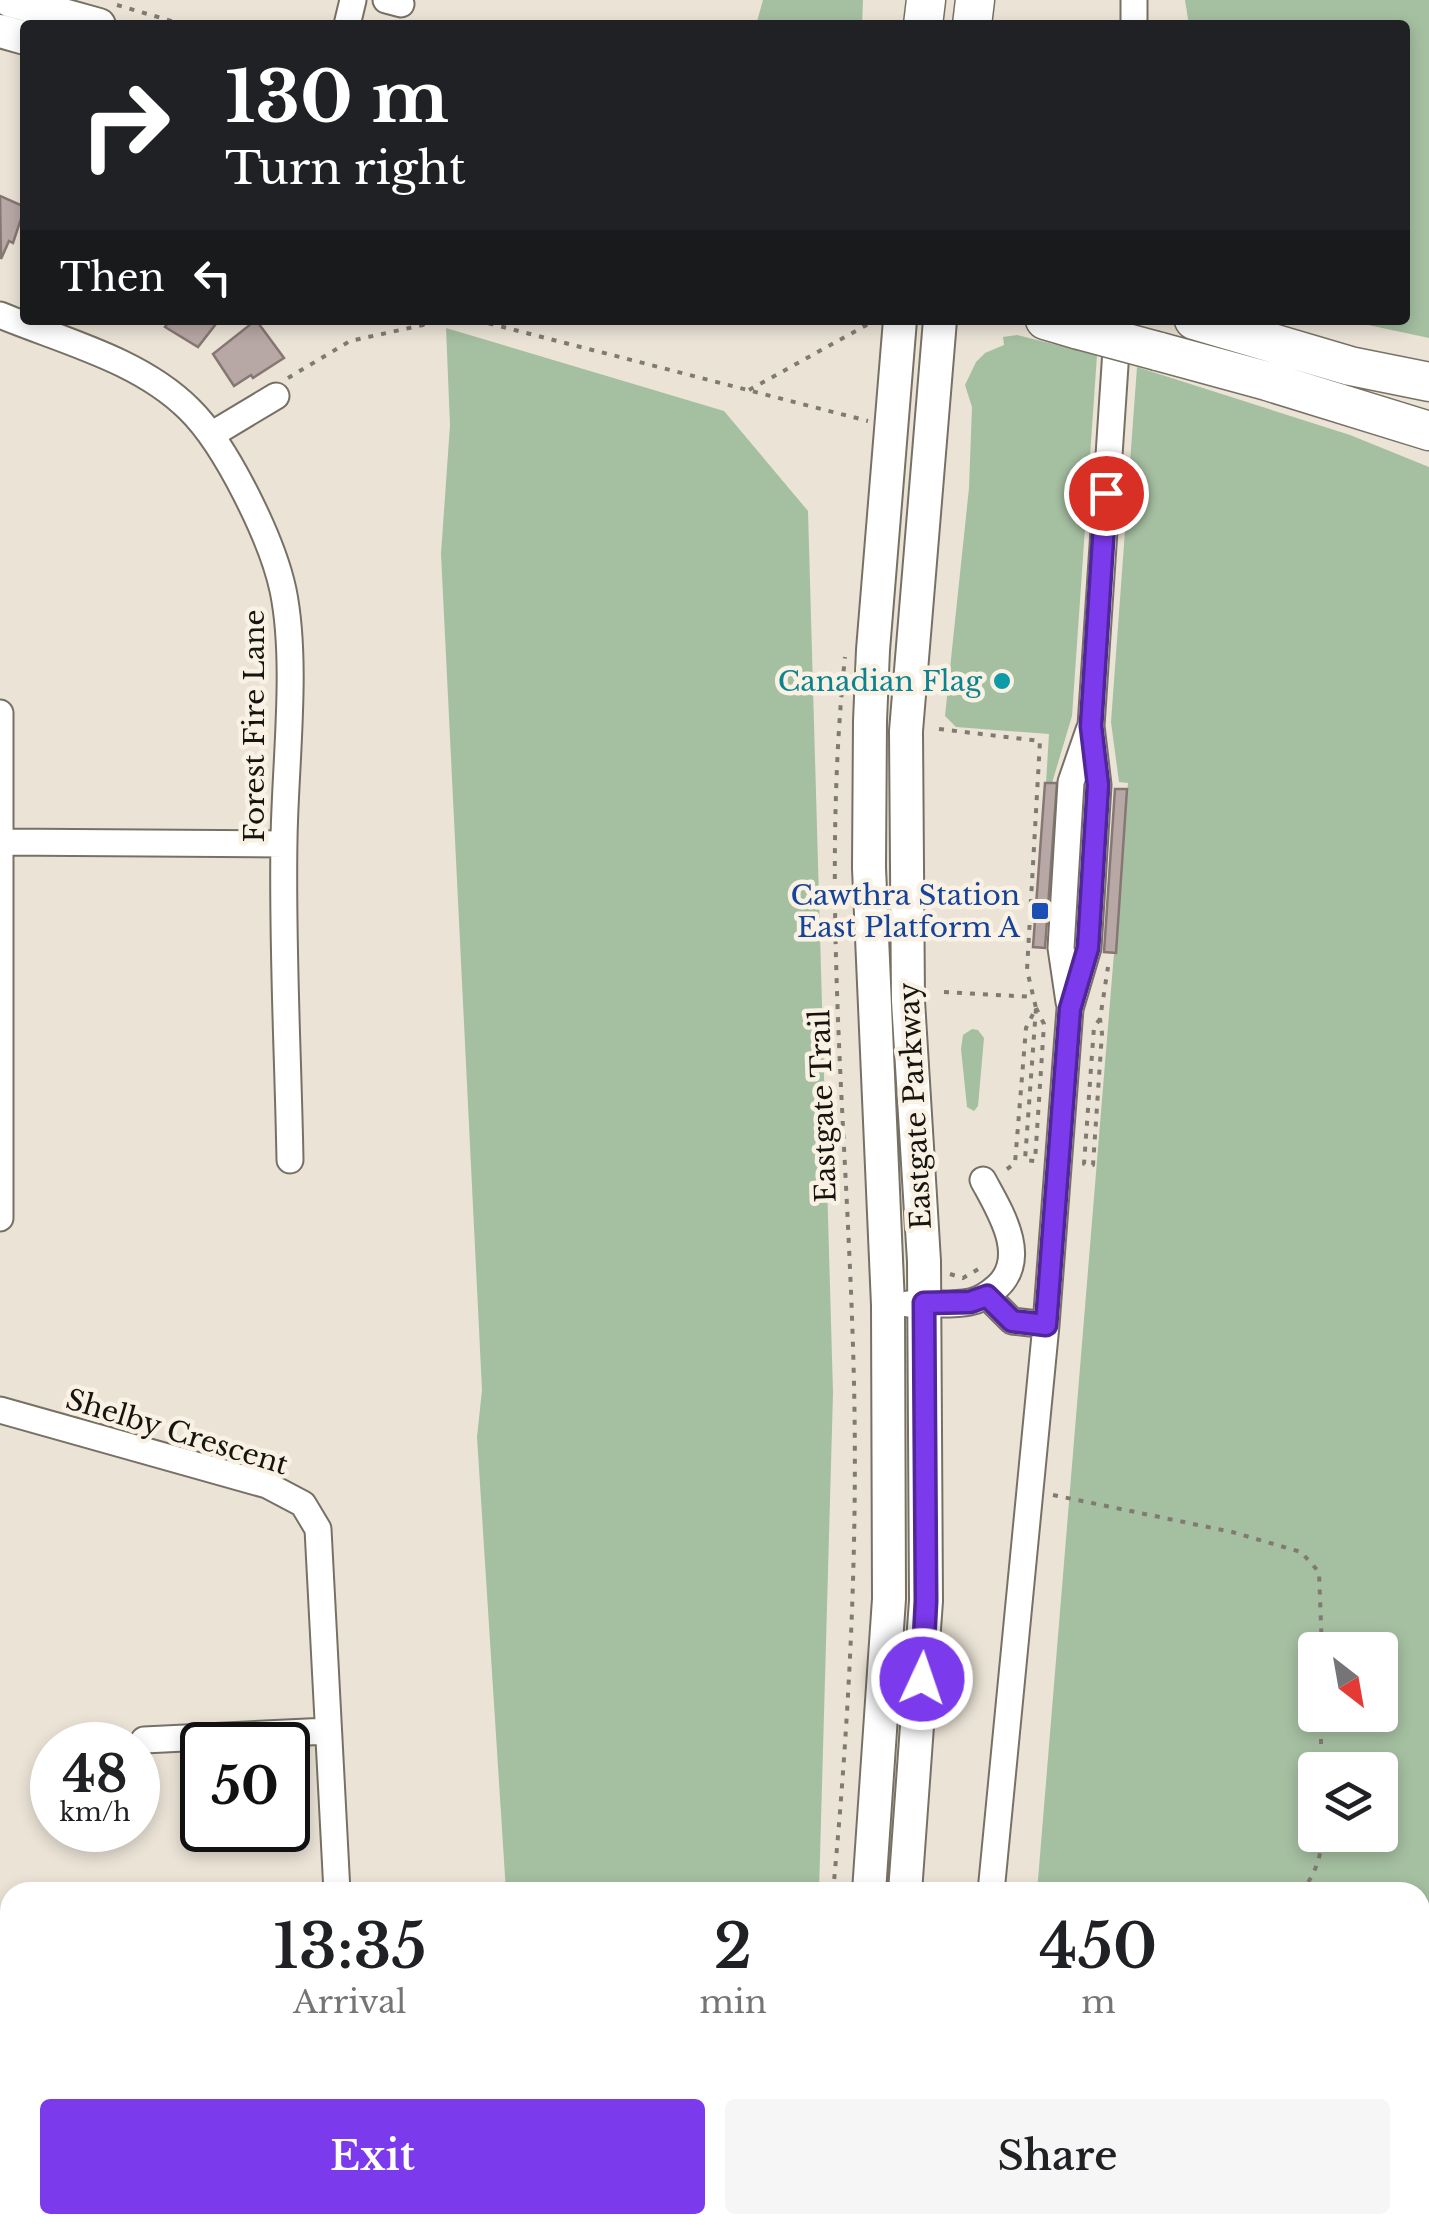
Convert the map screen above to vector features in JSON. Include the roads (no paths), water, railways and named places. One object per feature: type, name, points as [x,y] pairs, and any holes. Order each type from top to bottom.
[{"type":"highway","points":[[1062,325],[1268,381],[1429,432]]},
{"type":"highway","points":[[1211,325],[1350,366],[1429,382]]},
{"type":"main road","points":[[9,0],[105,14]]},
{"type":"main road","name":"Eastgate Parkway","points":[[870,1882],[889,1600],[888,1305],[869,868],[870,721],[872,650],[900,325]]},
{"type":"main road","name":"Eastgate Parkway","points":[[907,1882],[926,1601],[924,1303],[908,1001],[906,732],[940,325]]},
{"type":"street","name":"Forest Fire Lane","points":[[24,325],[141,373],[172,394],[211,435],[262,532],[283,590],[289,648],[284,844],[290,1160]]},
{"type":"street","points":[[992,1882],[1046,1325],[1070,1009],[1088,948],[1098,785],[1091,726],[1118,325]]},
{"type":"street","points":[[211,435],[275,391]]},
{"type":"street","points":[[0,713],[0,1218]]},
{"type":"street","points":[[1,842],[284,844]]},
{"type":"street","points":[[888,1305],[970,1302],[987,1296],[1003,1281],[1012,1260],[1010,1238],[992,1178]]},
{"type":"street","points":[[987,1296],[1012,1321],[1046,1325]]},
{"type":"street","name":"Shelby Crescent","points":[[0,1410],[267,1484],[303,1504],[318,1528],[336,1882]]},
{"type":"street","points":[[160,1739],[328,1730]]},
{"type":"place","name":"Canadian Flag","points":[[1002,681]]},
{"type":"place","name":"Cawthra Station East Platform A","points":[[1040,911]]}]
